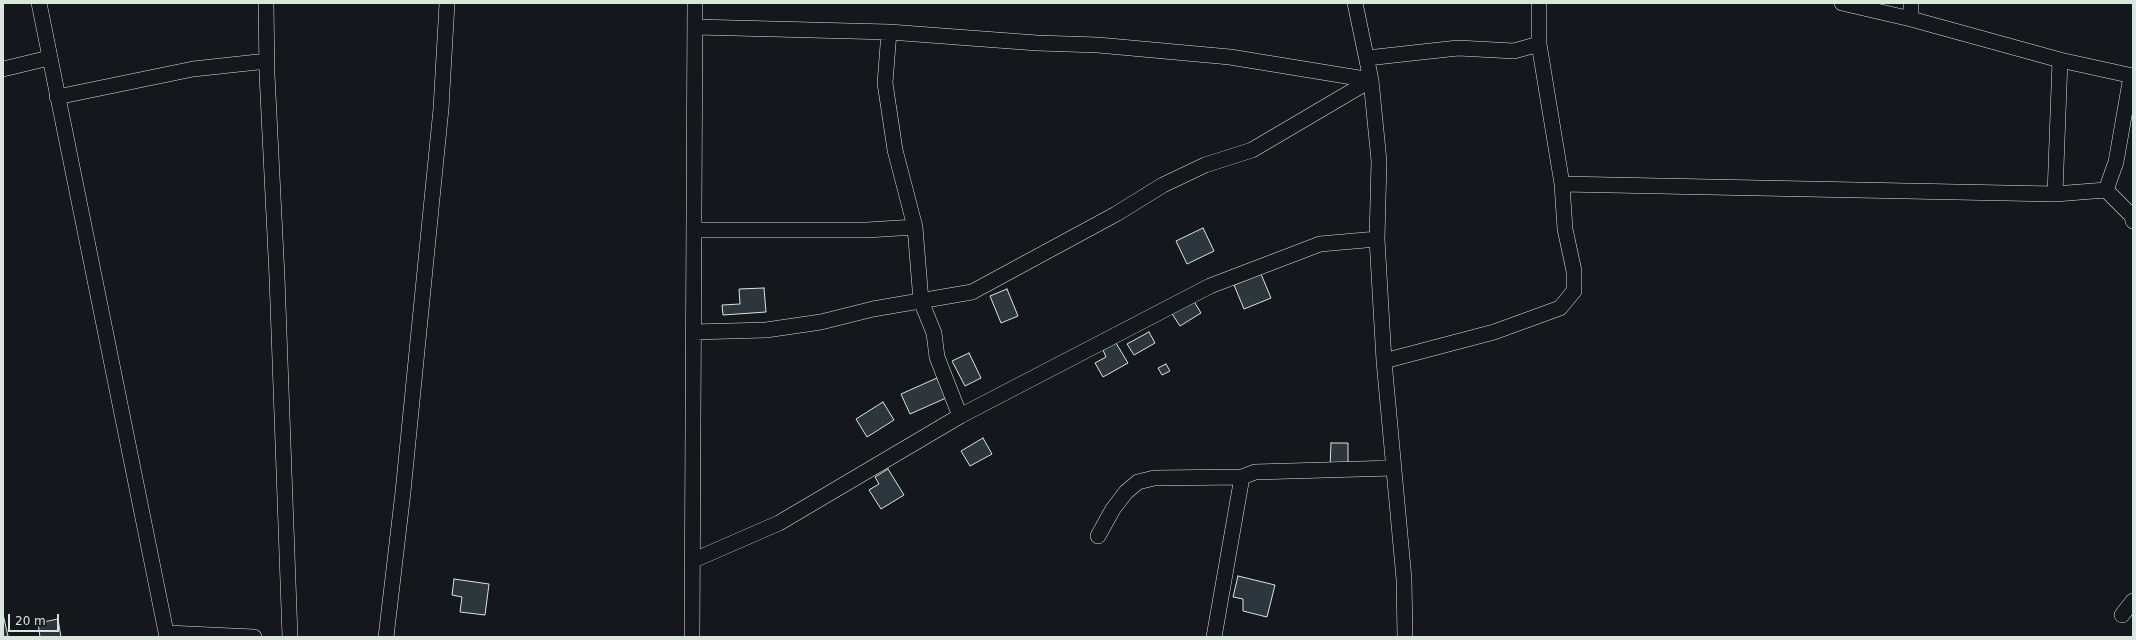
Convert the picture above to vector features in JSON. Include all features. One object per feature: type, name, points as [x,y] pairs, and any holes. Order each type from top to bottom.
[{"type":"street","points":[[39,3],[167,635],[254,637]]},
{"type":"street","points":[[266,3],[266,61],[290,637]]},
{"type":"street","points":[[386,637],[403,492],[441,109],[447,3]]},
{"type":"street","points":[[692,637],[694,560],[692,332],[695,230],[695,3]]},
{"type":"street","points":[[1355,3],[1371,80],[1379,161],[1377,240],[1384,361],[1404,579],[1405,637]]},
{"type":"street","points":[[1384,361],[1494,332],[1560,308],[1574,291],[1574,271],[1566,229],[1562,184],[1539,44],[1539,3]]},
{"type":"street","points":[[1842,3],[1911,19],[2060,60],[2132,76],[2116,162],[2106,190]]},
{"type":"street","points":[[1911,3],[1911,19]]},
{"type":"street","points":[[696,27],[889,32],[1098,45],[1230,57],[1371,80]]},
{"type":"street","points":[[889,32],[885,83],[895,150],[915,227],[921,301],[934,333],[937,356],[960,416]]},
{"type":"street","points":[[1366,58],[1458,48],[1514,51],[1539,44]]},
{"type":"street","points":[[3,69],[49,58]]},
{"type":"street","points":[[2055,194],[2060,60]]},
{"type":"street","points":[[57,97],[193,69],[266,61]]},
{"type":"street","points":[[692,332],[766,330],[821,322],[873,309],[972,292],[1116,214],[1163,185],[1205,165],[1252,150],[1371,80]]},
{"type":"street","points":[[1562,184],[2055,194],[2106,190],[2132,216],[2133,221]]},
{"type":"street","points":[[695,230],[867,230],[915,227]]},
{"type":"street","points":[[694,560],[779,523],[960,416],[1210,286],[1320,244],[1377,240]]},
{"type":"street","points":[[1098,536],[1113,509],[1126,492],[1138,482],[1154,478],[1242,477],[1255,472],[1394,468]]},
{"type":"street","points":[[1214,637],[1242,477]]},
{"type":"street","points":[[2122,615],[2133,601]]},
{"type":"building","points":[[1203,228],[1214,251],[1187,264],[1176,241]]},
{"type":"building","points":[[1261,274],[1271,298],[1244,309],[1234,285]]},
{"type":"building","points":[[764,288],[766,312],[723,315],[722,305],[740,304],[739,289]]},
{"type":"building","points":[[1007,289],[1018,316],[1001,323],[990,296]]},
{"type":"building","points":[[1192,298],[1201,313],[1180,326],[1171,312]]},
{"type":"building","points":[[1149,332],[1155,343],[1134,355],[1127,344]]},
{"type":"building","points":[[1116,343],[1128,363],[1103,377],[1095,363],[1106,357],[1103,350]]},
{"type":"building","points":[[969,353],[981,378],[965,386],[952,361]]},
{"type":"building","points":[[1166,364],[1170,371],[1162,375],[1158,368]]},
{"type":"building","points":[[937,378],[946,398],[910,414],[901,394]]},
{"type":"building","points":[[883,402],[894,420],[867,437],[856,419]]},
{"type":"building","points":[[983,438],[992,454],[970,466],[961,451]]},
{"type":"building","points":[[1331,443],[1348,443],[1348,469],[1330,468]]},
{"type":"building","points":[[888,469],[904,495],[881,509],[869,490],[879,484],[875,477]]},
{"type":"building","points":[[1238,576],[1275,585],[1267,617],[1243,611],[1243,599],[1233,597]]},
{"type":"building","points":[[454,579],[489,584],[485,615],[460,612],[462,597],[452,595]]},
{"type":"building","points":[[3,614],[8,636],[3,637]]},
{"type":"building","points":[[58,619],[61,637],[40,637],[38,623]]}]
